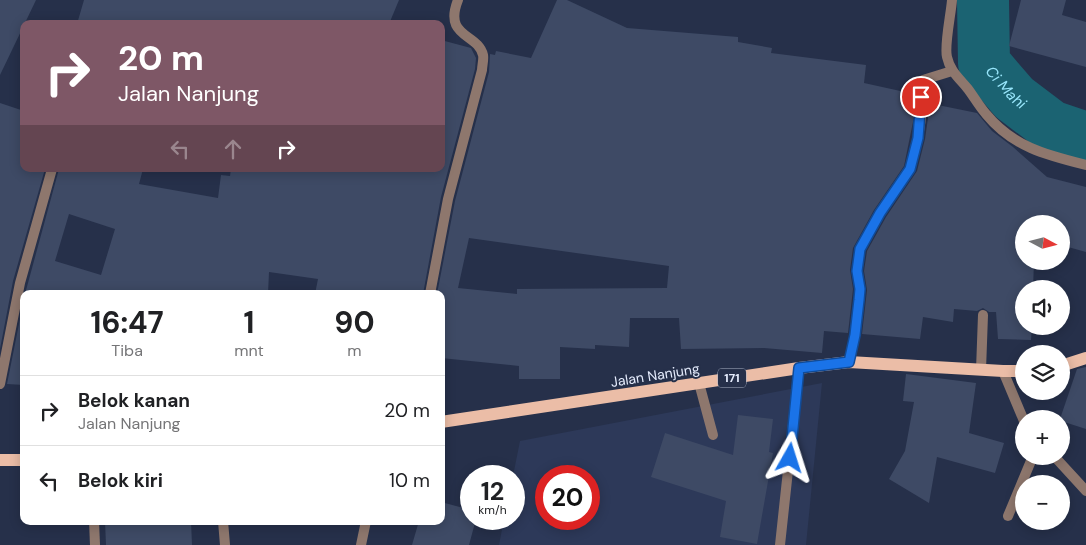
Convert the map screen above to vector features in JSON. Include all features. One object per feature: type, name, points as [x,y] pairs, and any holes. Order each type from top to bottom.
[{"type":"main road","points":[[1070,363],[1086,358]]},
{"type":"main road","name":"Jalan Nanjung","points":[[445,421],[849,362],[1015,371]]},
{"type":"main road","points":[[0,460],[20,460]]},
{"type":"street","points":[[431,290],[448,199],[484,56],[479,48],[460,31],[456,24],[454,13],[458,0]]},
{"type":"street","points":[[952,0],[946,55],[952,71],[968,88],[984,112],[1008,136],[1037,152],[1086,165]]},
{"type":"street","points":[[849,362],[855,335],[859,300],[860,289],[857,271],[860,249],[880,213],[910,169],[921,118],[920,88],[923,80],[952,71]]},
{"type":"street","points":[[0,384],[20,283],[51,172]]},
{"type":"street","points":[[981,370],[983,314]]},
{"type":"street","points":[[780,545],[799,368]]},
{"type":"street","points":[[1003,371],[1019,410]]},
{"type":"street","points":[[699,383],[713,434]]},
{"type":"street","points":[[1008,516],[1029,465]]},
{"type":"street","points":[[1062,465],[1086,492]]},
{"type":"street","points":[[94,525],[95,545]]},
{"type":"street","points":[[223,525],[225,545]]},
{"type":"street","points":[[361,545],[365,525]]},
{"type":"shaded area","points":[[822,383],[806,545],[499,545],[502,530],[525,530],[525,465],[515,465],[520,441]]},
{"type":"building","points":[[0,0],[36,0],[26,20],[20,20],[20,33],[0,75]]},
{"type":"building","points":[[84,0],[399,0],[391,20],[78,20]]},
{"type":"building","points":[[557,0],[567,0],[627,28],[738,37],[738,42],[772,48],[771,53],[866,65],[864,83],[914,94],[914,117],[904,166],[874,210],[853,248],[850,270],[853,289],[848,333],[824,331],[822,353],[764,348],[681,349],[679,318],[630,318],[629,347],[595,345],[595,349],[560,347],[560,379],[519,379],[519,366],[445,358],[445,290],[438,290],[455,201],[489,72],[490,54],[495,55],[496,51],[531,58]],"holes":[[[469,238],[669,266],[667,288],[517,289],[517,294],[458,288]]]},
{"type":"building","points":[[1021,0],[1066,0],[1062,15],[1086,22],[1086,67],[1009,46]]},
{"type":"building","points":[[445,41],[471,48],[476,58],[475,69],[441,197],[424,290],[316,290],[318,279],[269,272],[268,290],[26,290],[58,172],[142,172],[139,184],[218,198],[221,175],[230,176],[231,172],[445,172]],"holes":[[[69,214],[115,229],[101,275],[55,261]]]},
{"type":"building","points":[[0,103],[20,110],[20,172],[44,172],[13,281],[0,349]]},
{"type":"building","points":[[928,103],[977,113],[992,131],[1047,177],[1086,187],[1086,252],[1070,248],[1070,215],[1015,215],[1015,270],[1034,270],[1033,280],[1015,280],[1015,335],[1031,335],[1031,340],[998,339],[996,312],[989,312],[983,308],[977,311],[954,309],[953,322],[923,317],[920,339],[862,334],[867,290],[864,271],[867,251],[886,217],[917,171],[928,118]]},
{"type":"building","points":[[20,319],[20,385],[7,384]]},
{"type":"building","points":[[1086,367],[1086,429],[1070,424],[1070,410],[1063,410],[1066,400],[1070,400],[1070,390],[1077,369]]},
{"type":"building","points":[[906,374],[976,383],[969,433],[1004,443],[995,473],[937,457],[929,503],[889,479],[905,451],[914,402],[903,401]]},
{"type":"building","points":[[738,415],[773,419],[769,452],[773,453],[757,544],[720,537],[726,501],[651,477],[665,433],[733,455]]},
{"type":"building","points":[[445,503],[460,507],[460,530],[473,530],[469,545],[412,545],[418,525],[445,525]]},
{"type":"building","points":[[105,525],[191,525],[192,545],[106,545]]},
{"type":"waterway","name":"Ci Mahi","points":[[983,0],[984,63],[1014,98],[1051,126],[1086,138]]},
{"type":"route","points":[[790,458],[799,368],[849,362],[855,335],[859,300],[860,289],[857,271],[860,249],[880,213],[910,169],[918,138],[921,118],[921,97]]}]
